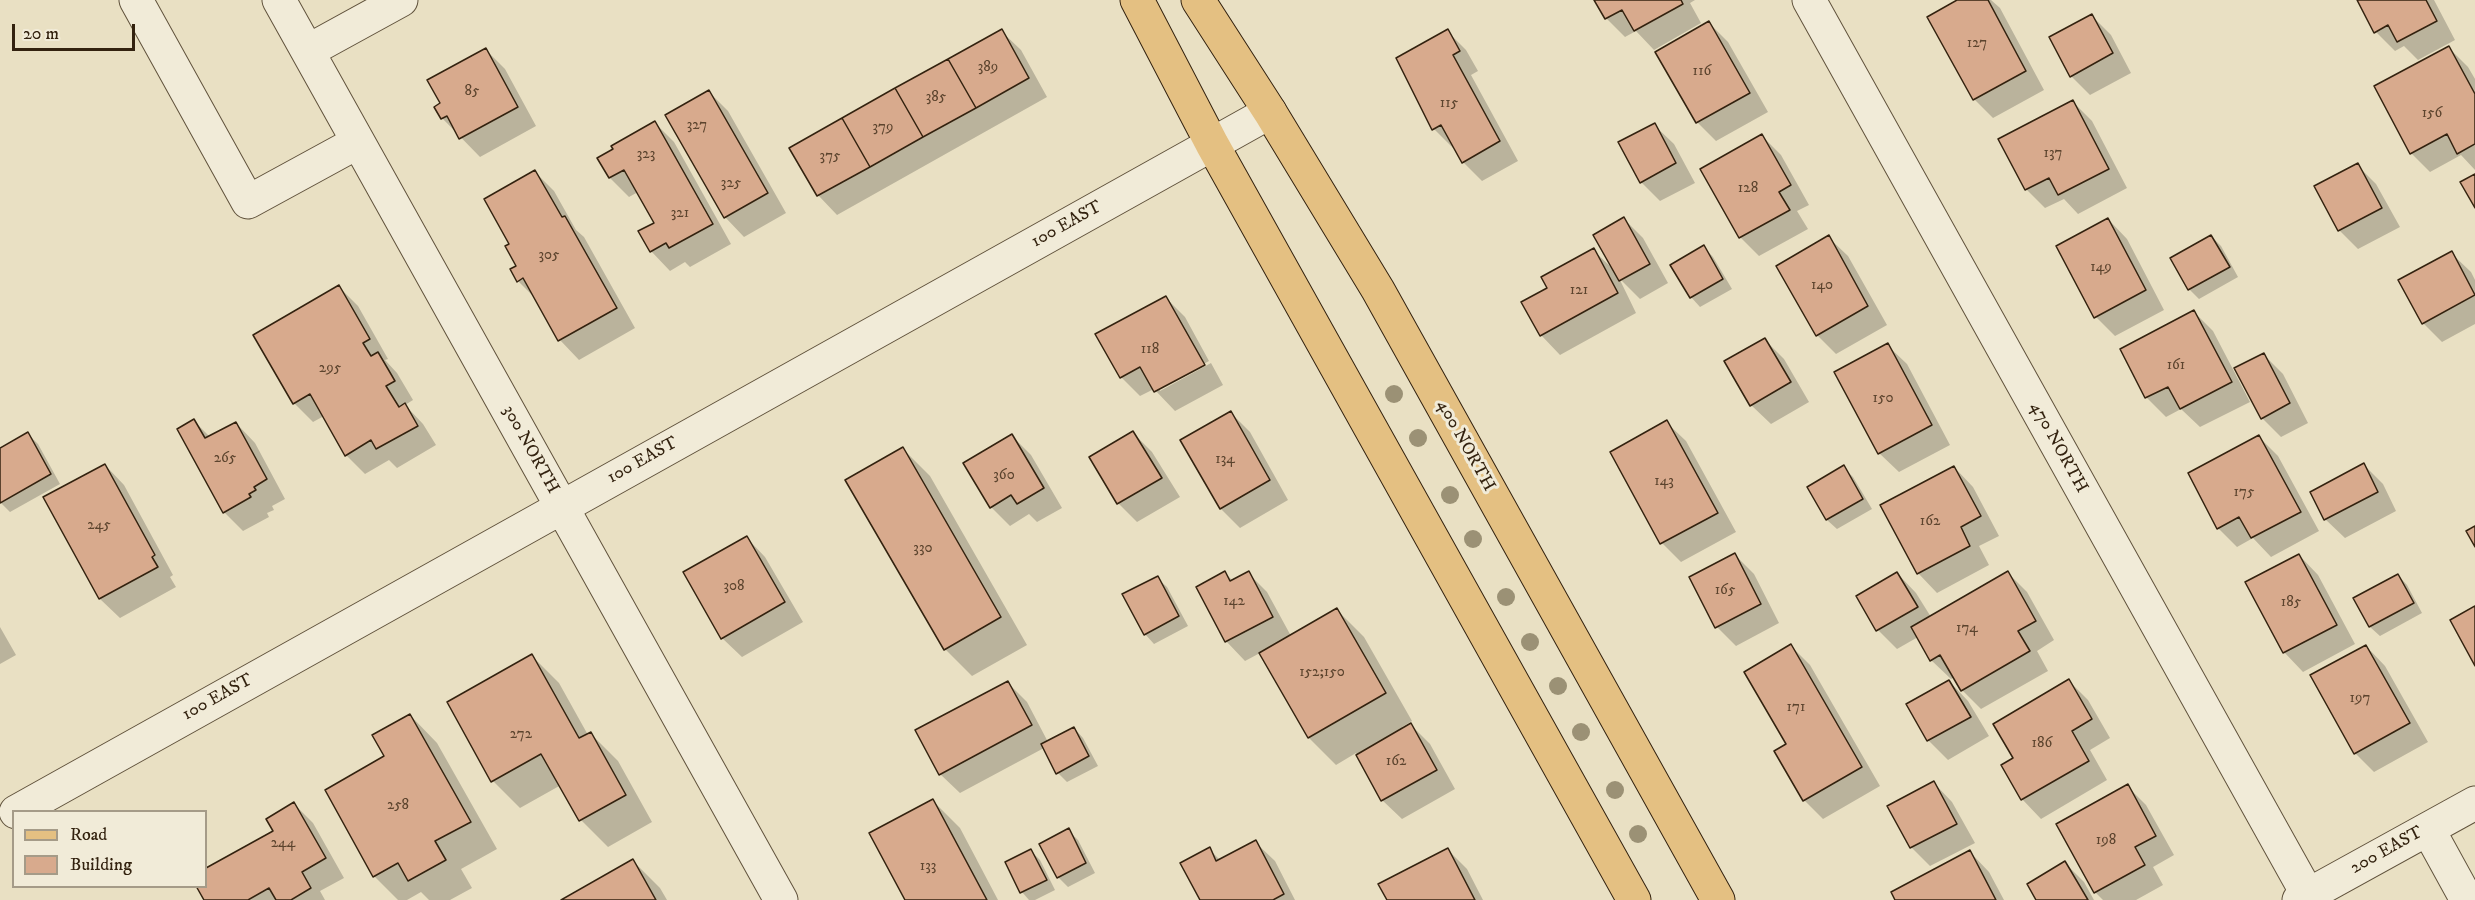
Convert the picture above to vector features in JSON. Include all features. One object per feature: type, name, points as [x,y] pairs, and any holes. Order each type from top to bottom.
[{"type":"main road","points":[[1137,0],[1212,144],[1634,900]]},
{"type":"main road","name":"400 NORTH","points":[[1198,0],[1270,112],[1378,290],[1718,900]]},
{"type":"main road","points":[[1216,0],[1233,55]]},
{"type":"street","points":[[136,0],[248,202],[358,142]]},
{"type":"street","name":"300 NORTH","points":[[279,0],[781,900]]},
{"type":"street","points":[[308,51],[401,0]]},
{"type":"street","name":"470 NORTH","points":[[1809,0],[2304,898]]},
{"type":"street","name":"100 EAST","points":[[19,810],[1270,112]]},
{"type":"street","name":"200 EAST","points":[[2304,898],[2475,803]]},
{"type":"street","points":[[2428,829],[2467,900]]},
{"type":"building","points":[[1594,0],[1681,0],[1683,4],[1634,31],[1622,10],[1605,19]]},
{"type":"building","points":[[1957,0],[1988,0],[2026,71],[1973,100],[1927,17]]},
{"type":"building","points":[[2357,0],[2426,0],[2437,21],[2397,42],[2388,25],[2374,33]]},
{"type":"building","points":[[2092,14],[2113,53],[2070,77],[2049,37]]},
{"type":"building","points":[[1709,21],[1750,93],[1696,123],[1655,52]]},
{"type":"building","points":[[1002,29],[1029,78],[976,108],[948,59]]},
{"type":"building","points":[[1448,29],[1460,51],[1453,55],[1500,141],[1462,163],[1441,125],[1432,130],[1396,58]]},
{"type":"building","points":[[2449,46],[2475,94],[2475,144],[2457,154],[2447,134],[2410,154],[2374,86]]},
{"type":"building","points":[[486,48],[518,107],[459,139],[447,116],[441,119],[434,107],[440,103],[427,80]]},
{"type":"building","points":[[948,59],[976,108],[923,137],[895,88]]},
{"type":"building","points":[[895,88],[923,137],[870,167],[842,118]]},
{"type":"building","points":[[709,90],[768,193],[724,218],[665,115]]},
{"type":"building","points":[[2073,100],[2109,169],[2058,195],[2049,178],[2025,190],[1998,139]]},
{"type":"building","points":[[842,118],[870,167],[817,196],[789,148]]},
{"type":"building","points":[[655,121],[713,224],[669,248],[666,243],[650,252],[638,231],[654,223],[624,170],[609,178],[597,158],[613,149],[611,146]]},
{"type":"building","points":[[1655,123],[1676,163],[1640,183],[1618,142]]},
{"type":"building","points":[[1762,134],[1791,185],[1779,192],[1790,210],[1739,238],[1700,169]]},
{"type":"building","points":[[2358,163],[2382,208],[2338,231],[2314,186]]},
{"type":"building","points":[[535,170],[562,217],[565,216],[617,308],[558,341],[523,278],[517,282],[510,269],[516,266],[505,246],[509,244],[484,199]]},
{"type":"building","points":[[2475,174],[2475,208],[2460,182]]},
{"type":"building","points":[[1624,217],[1650,264],[1619,281],[1593,235]]},
{"type":"building","points":[[2108,218],[2146,290],[2094,318],[2056,246]]},
{"type":"building","points":[[1829,235],[1868,306],[1816,336],[1776,266]]},
{"type":"building","points":[[2211,235],[2230,267],[2188,290],[2170,258]]},
{"type":"building","points":[[1704,245],[1723,279],[1690,298],[1670,265]]},
{"type":"building","points":[[1594,248],[1618,293],[1540,336],[1521,302],[1547,288],[1541,277]]},
{"type":"building","points":[[2452,251],[2475,295],[2422,324],[2398,280]]},
{"type":"building","points":[[339,285],[370,339],[363,343],[371,356],[378,352],[395,381],[386,386],[399,407],[405,403],[418,426],[376,449],[371,440],[345,456],[310,394],[293,404],[253,335]]},
{"type":"building","points":[[1166,296],[1205,365],[1154,392],[1140,367],[1120,378],[1095,334]]},
{"type":"building","points":[[2194,310],[2232,382],[2180,409],[2168,387],[2145,398],[2120,349]]},
{"type":"building","points":[[1765,338],[1791,382],[1750,406],[1724,361]]},
{"type":"building","points":[[1888,343],[1932,425],[1878,454],[1834,372]]},
{"type":"building","points":[[2264,353],[2290,403],[2261,419],[2234,368]]},
{"type":"building","points":[[1231,411],[1270,480],[1220,509],[1180,440]]},
{"type":"building","points":[[194,419],[205,438],[236,422],[267,479],[254,487],[256,490],[249,494],[251,497],[223,513],[177,429]]},
{"type":"building","points":[[1667,420],[1718,513],[1660,544],[1610,452]]},
{"type":"building","points":[[1133,431],[1162,478],[1117,504],[1089,457]]},
{"type":"building","points":[[28,432],[51,474],[0,503],[0,448]]},
{"type":"building","points":[[1012,434],[1044,488],[1017,504],[1011,495],[990,508],[963,463]]},
{"type":"building","points":[[2259,435],[2301,512],[2251,538],[2239,517],[2217,529],[2188,473]]},
{"type":"building","points":[[903,447],[1001,617],[944,650],[845,480]]},
{"type":"building","points":[[2364,463],[2378,492],[2324,520],[2310,492]]},
{"type":"building","points":[[105,464],[155,555],[152,557],[158,567],[99,599],[43,497]]},
{"type":"building","points":[[1844,465],[1863,499],[1826,520],[1807,487]]},
{"type":"building","points":[[1954,466],[1981,516],[1961,527],[1970,546],[1917,574],[1880,505]]},
{"type":"building","points":[[2475,526],[2475,547],[2466,531]]},
{"type":"building","points":[[747,536],[785,602],[721,639],[683,572]]},
{"type":"building","points":[[1735,553],[1761,604],[1715,628],[1689,577]]},
{"type":"building","points":[[2299,554],[2337,625],[2283,653],[2245,582]]},
{"type":"building","points":[[1225,571],[1230,581],[1249,571],[1273,617],[1225,642],[1196,587]]},
{"type":"building","points":[[2008,571],[2036,621],[2018,631],[2030,651],[1961,691],[1940,655],[1930,661],[1911,627]]},
{"type":"building","points":[[1897,572],[1918,607],[1876,631],[1856,596]]},
{"type":"building","points":[[2398,574],[2414,603],[2369,627],[2353,598]]},
{"type":"building","points":[[1158,576],[1179,616],[1144,635],[1122,594]]},
{"type":"building","points":[[2475,606],[2475,666],[2450,620]]},
{"type":"building","points":[[1337,608],[1386,693],[1308,738],[1259,653]]},
{"type":"building","points":[[1791,644],[1862,767],[1803,801],[1774,751],[1786,744],[1744,672]]},
{"type":"building","points":[[2366,645],[2410,723],[2354,754],[2310,675]]},
{"type":"building","points":[[532,654],[579,738],[591,732],[626,795],[579,821],[541,754],[491,782],[447,702]]},
{"type":"building","points":[[2069,679],[2092,719],[2072,731],[2089,761],[2021,800],[2001,765],[2013,758],[1993,724]]},
{"type":"building","points":[[1949,680],[1971,717],[1927,741],[1906,704]]},
{"type":"building","points":[[1008,681],[1032,725],[939,775],[915,730]]},
{"type":"building","points":[[410,714],[471,822],[435,841],[446,860],[408,881],[398,863],[373,877],[325,790],[384,756],[372,735]]},
{"type":"building","points":[[1411,723],[1437,770],[1381,801],[1356,755]]},
{"type":"building","points":[[1074,727],[1089,756],[1056,774],[1041,744]]},
{"type":"building","points":[[1934,781],[1957,824],[1910,848],[1887,806]]},
{"type":"building","points":[[2128,784],[2156,836],[2135,847],[2145,865],[2094,893],[2056,824]]},
{"type":"building","points":[[933,799],[987,900],[905,900],[869,833]]},
{"type":"building","points":[[294,802],[326,858],[302,872],[311,888],[291,900],[276,900],[269,888],[248,900],[204,900],[197,888],[207,888],[207,867],[273,831],[266,819]]},
{"type":"building","points":[[1069,828],[1086,863],[1057,878],[1039,844]]},
{"type":"building","points":[[1256,840],[1284,894],[1273,900],[1200,900],[1180,863],[1210,847],[1216,861]]},
{"type":"building","points":[[1448,848],[1475,900],[1387,900],[1378,884]]},
{"type":"building","points":[[1031,849],[1047,880],[1020,893],[1005,862]]},
{"type":"building","points":[[1970,850],[1996,900],[1895,900],[1891,892]]},
{"type":"building","points":[[633,859],[656,900],[561,900]]},
{"type":"building","points":[[2065,861],[2088,900],[2036,900],[2027,884]]}]
